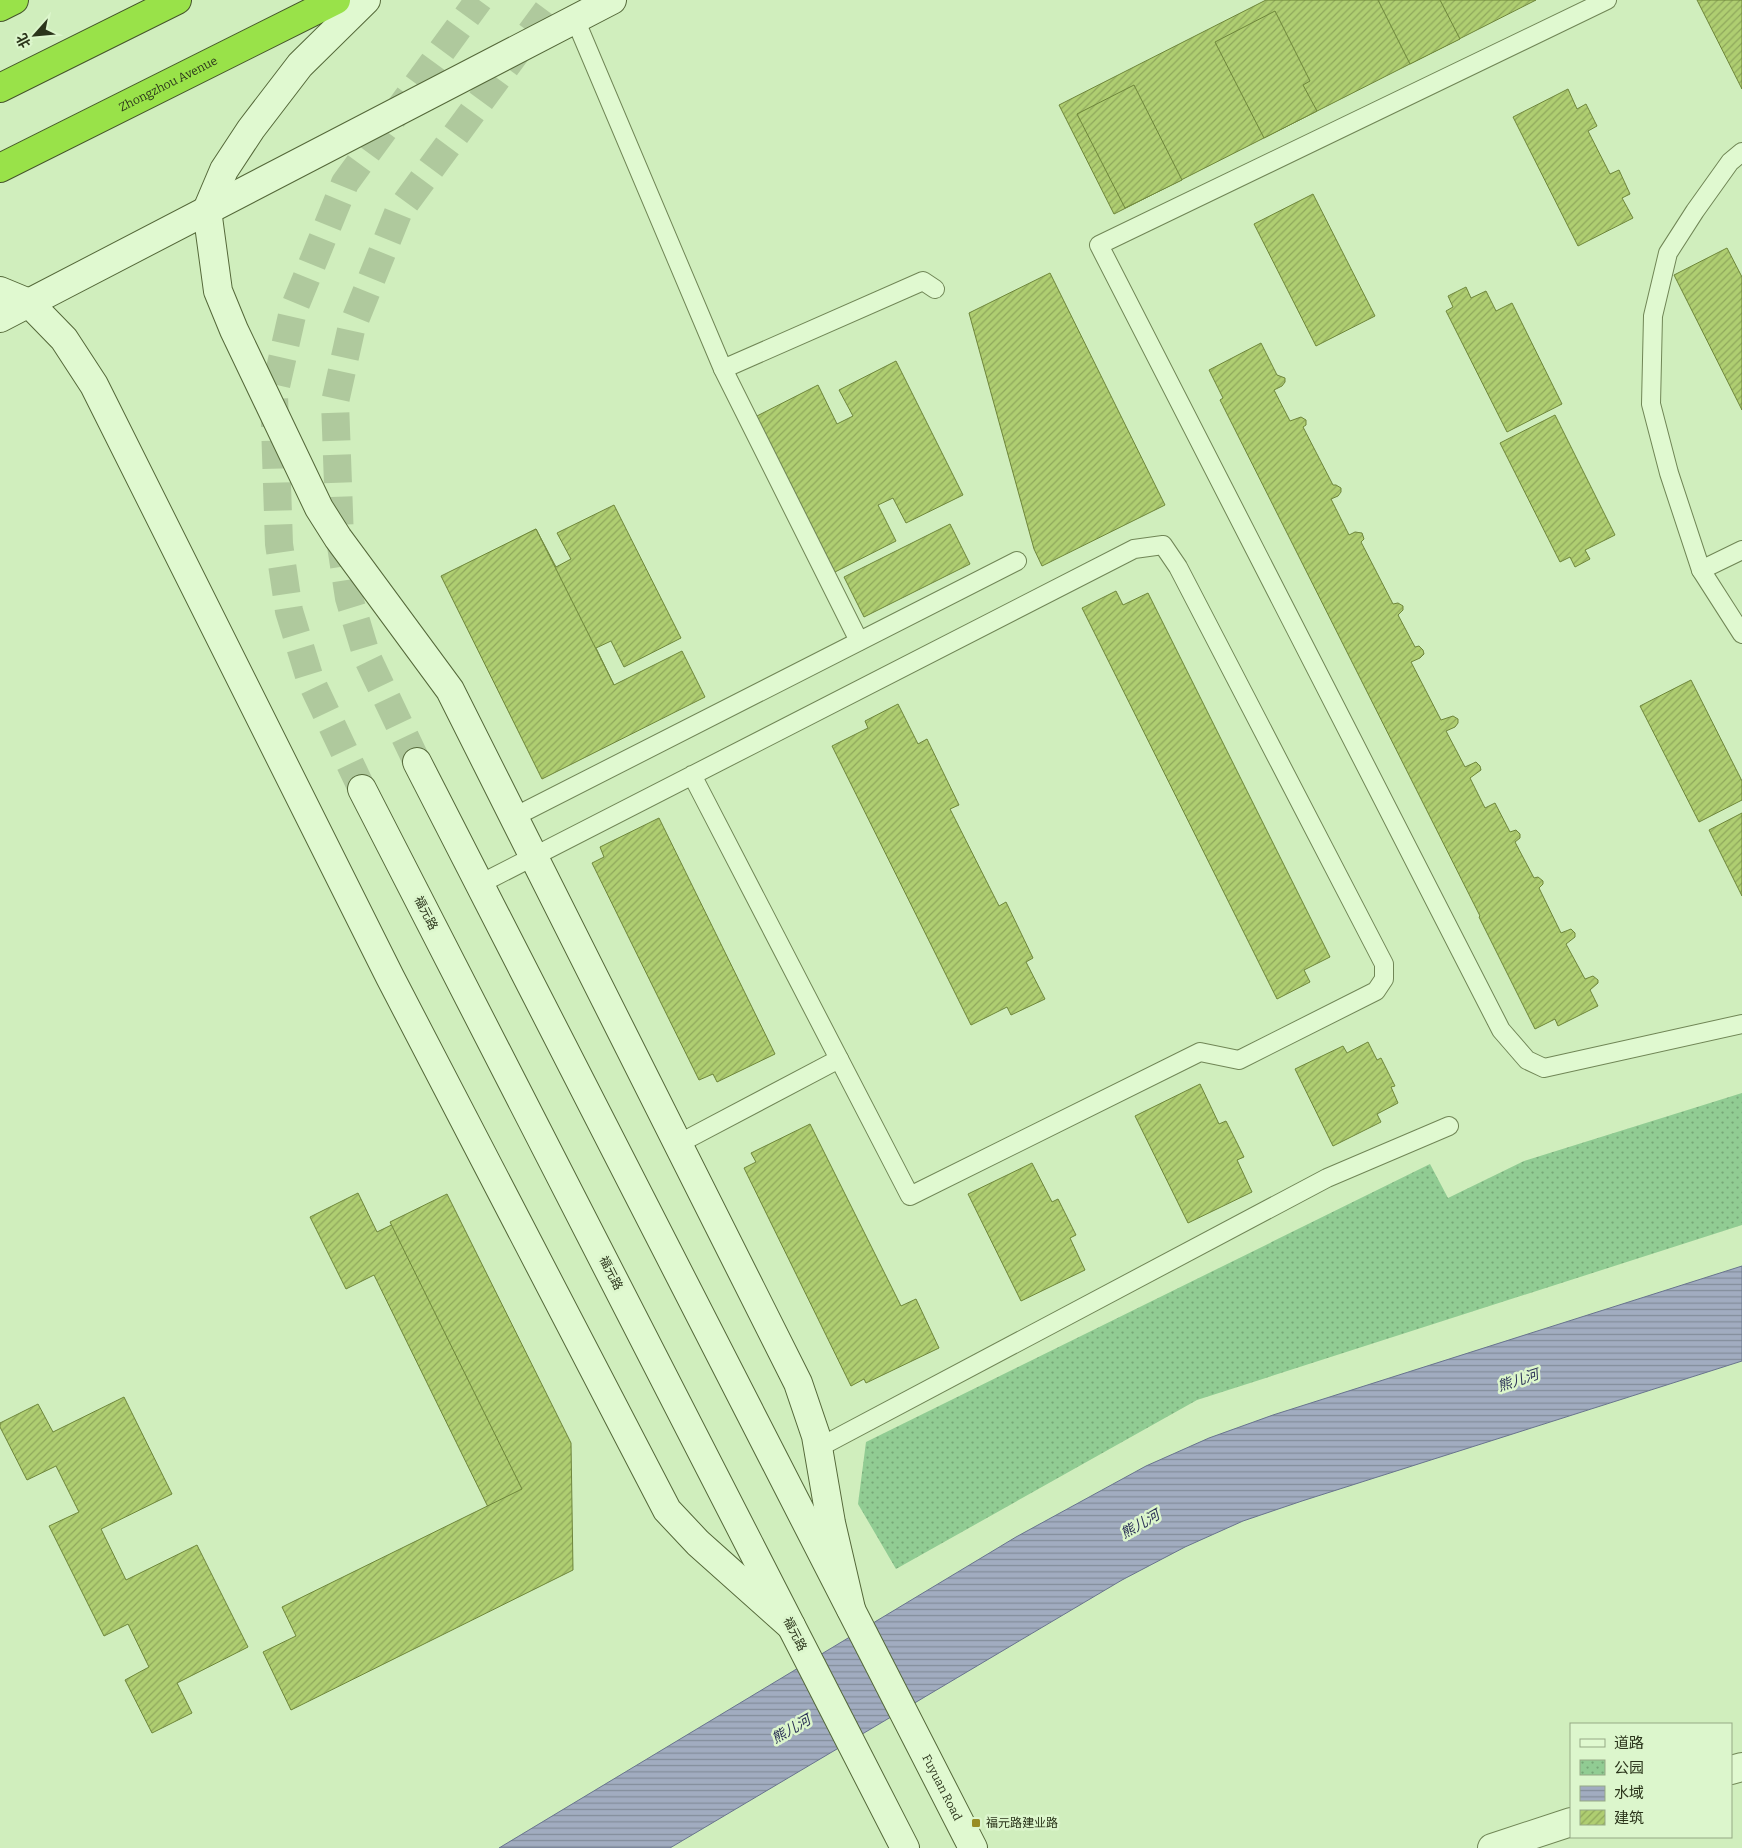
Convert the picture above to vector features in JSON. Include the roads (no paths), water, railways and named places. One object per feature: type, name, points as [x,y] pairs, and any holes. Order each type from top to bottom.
[{"type":"highway","points":[[0,7],[14,0]]},
{"type":"highway","points":[[0,88],[177,0]]},
{"type":"highway","name":"Zhongzhou Avenue","points":[[0,168],[336,0]]},
{"type":"street","points":[[366,0],[300,64],[251,129],[224,170],[207,210],[218,291],[234,330],[319,508],[338,538],[450,690],[798,1383],[818,1448],[832,1523],[854,1615]]},
{"type":"street","points":[[0,318],[612,0]]},
{"type":"street","points":[[0,290],[29,303],[64,339],[94,385],[390,978],[667,1510],[698,1543],[797,1638]]},
{"type":"street","points":[[417,762],[854,1615]]},
{"type":"street","name":"福元路","points":[[362,789],[905,1848]]},
{"type":"street","name":"Fuyuan Road","points":[[854,1615],[973,1848]]},
{"type":"street","points":[[1492,1848],[1570,1822]]},
{"type":"lane","points":[[1607,0],[1098,245],[1501,1030],[1527,1060],[1544,1068],[1742,1024]]},
{"type":"lane","points":[[575,19],[722,368],[859,641]]},
{"type":"lane","points":[[1742,152],[1730,162],[1668,253],[1653,316],[1651,404],[1669,473],[1702,570],[1742,634]]},
{"type":"lane","points":[[722,368],[923,281],[935,289]]},
{"type":"lane","points":[[480,884],[1134,549],[1163,545],[1178,566],[1384,964],[1384,978],[1376,991],[1239,1060],[1200,1052],[910,1196],[692,776]]},
{"type":"lane","points":[[1702,570],[1742,550]]},
{"type":"lane","points":[[514,817],[1018,561]]},
{"type":"lane","points":[[678,1144],[839,1059]]},
{"type":"lane","points":[[818,1448],[1327,1178],[1449,1126]]},
{"type":"water","name":"熊儿河","points":[[1742,1266],[1742,1361],[1302,1501],[1243,1521],[1185,1547],[1122,1580],[670,1848],[499,1848],[1016,1537],[1146,1466],[1209,1438],[1273,1415]]},
{"type":"tunnel","points":[[362,789],[310,679],[289,611],[279,544],[274,395],[293,311],[345,183],[479,0]]},
{"type":"tunnel","points":[[417,762],[367,657],[349,598],[340,539],[335,402],[351,330],[398,213],[555,0]]},
{"type":"place","name":"福元路建业路","points":[[976,1823]]}]
